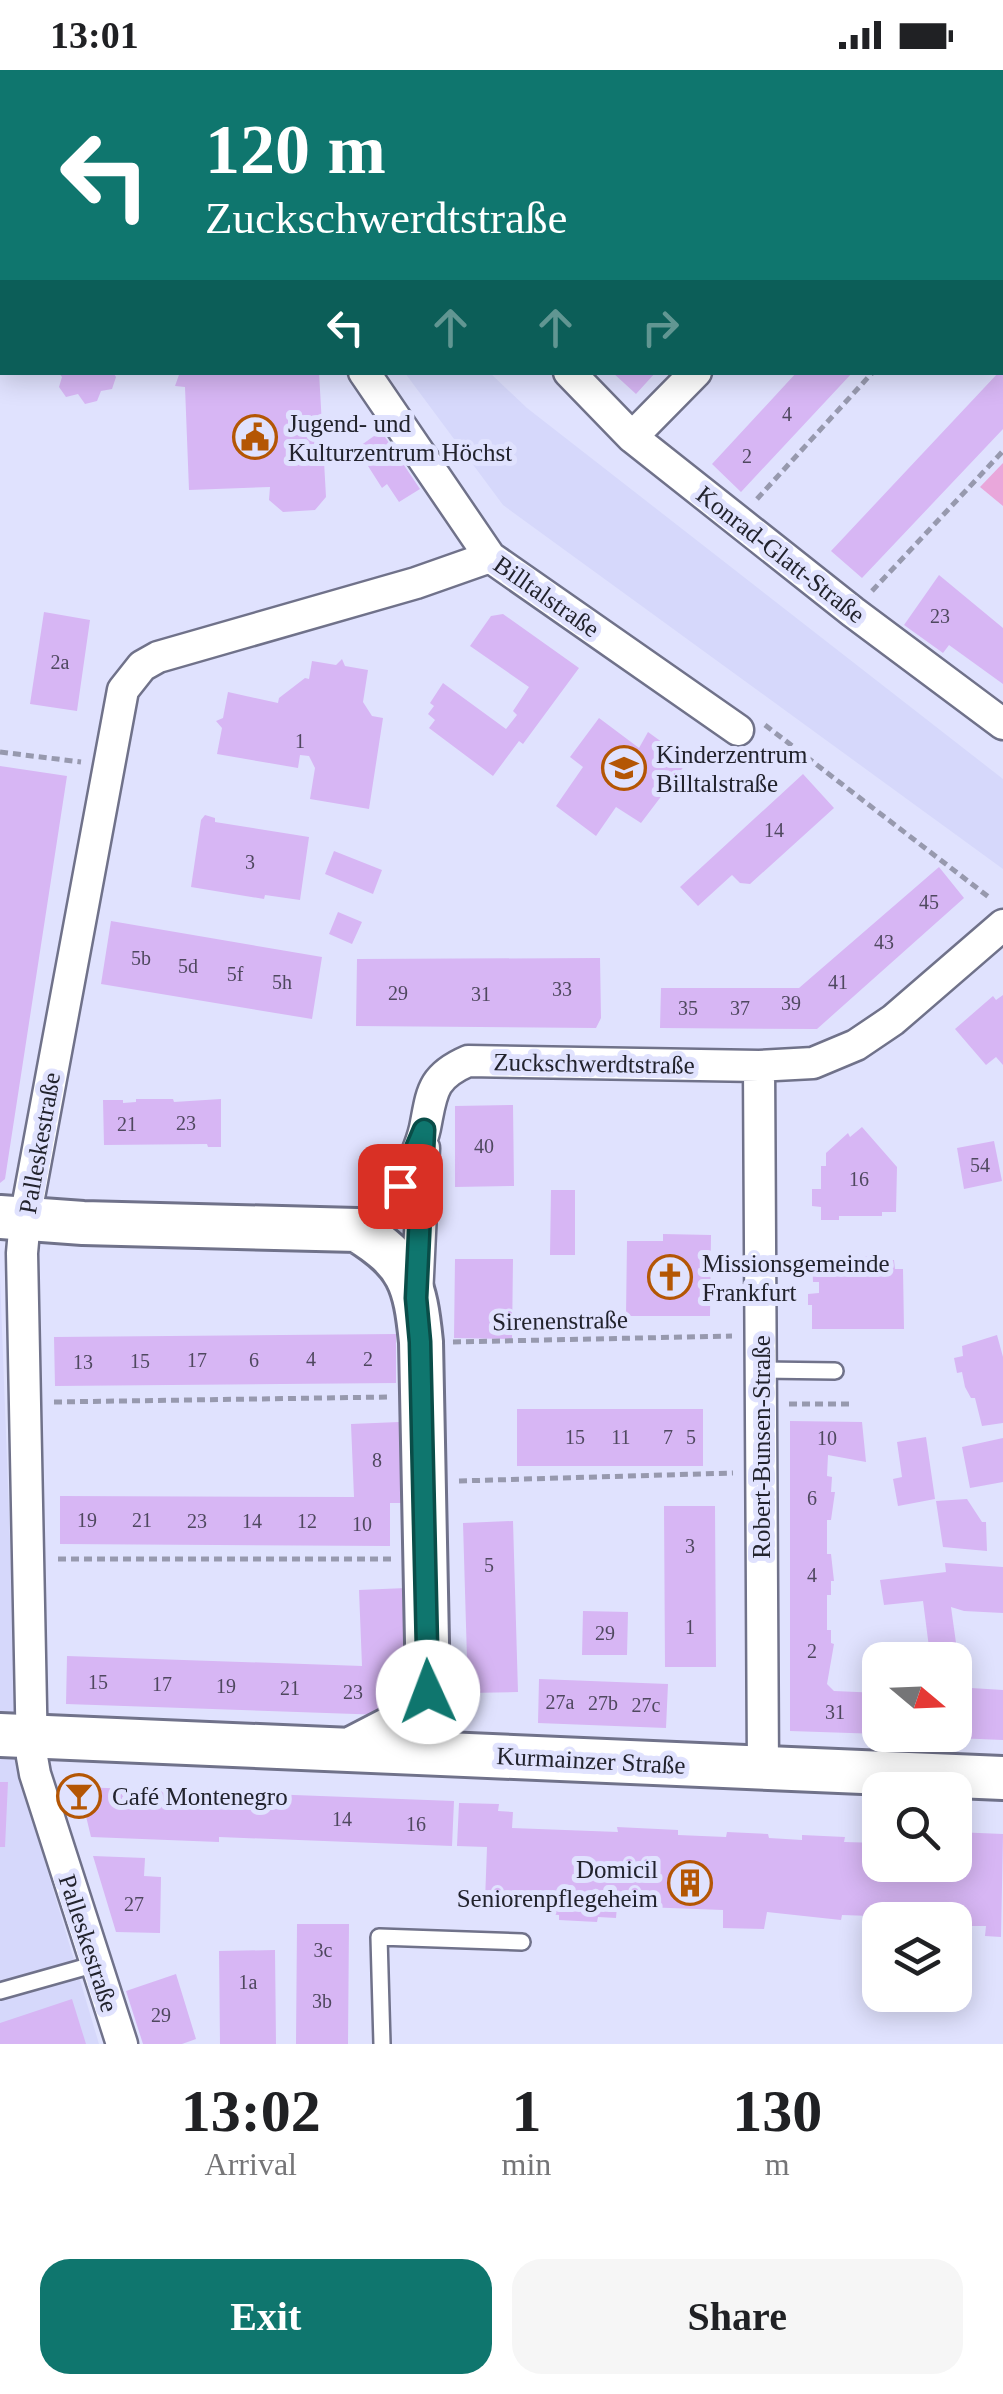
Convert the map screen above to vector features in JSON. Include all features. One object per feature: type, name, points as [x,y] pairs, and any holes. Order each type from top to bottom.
[{"type":"main road","points":[[12,1218],[357,1230],[388,1249],[404,1270],[416,1298],[420,1342],[428,1692],[412,1718],[353,1748]]},
{"type":"main road","points":[[428,1692],[460,1730],[505,1756]]},
{"type":"main road","name":"Kurmainzer Straße","points":[[16,1736],[1003,1778]]},
{"type":"street","name":"Billtalstraße","points":[[366,375],[490,557],[738,730]]},
{"type":"street","name":"Konrad-Glatt-Straße","points":[[572,375],[632,437],[853,612],[1003,724]]},
{"type":"street","points":[[632,437],[693,375]]},
{"type":"street","name":"Palleskestraße","points":[[122,2044],[34,1774],[16,1736],[30,1559],[22,1253],[12,1218],[123,690],[132,676],[158,657],[416,583],[490,557]]},
{"type":"street","name":"Zuckschwerdtstraße","points":[[357,1230],[385,1207],[400,1186],[424,1130],[428,1102],[436,1084],[450,1069],[468,1062],[758,1066],[813,1063],[856,1044],[893,1020],[996,943]]},
{"type":"street","name":"Robert-Bunsen-Straße","points":[[758,1066],[762,1768]]},
{"type":"street","points":[[416,1298],[424,1130]]},
{"type":"lane","points":[[761,1370],[835,1372]]},
{"type":"lane","points":[[382,2044],[379,1937],[522,1942]]},
{"type":"lane","points":[[0,1990],[96,1964]]},
{"type":"path","points":[[738,520],[871,375]]},
{"type":"path","points":[[853,612],[1003,452]]},
{"type":"path","points":[[738,730],[766,724],[1003,908]]},
{"type":"path","points":[[0,752],[109,766]]},
{"type":"path","name":"Sirenenstraße","points":[[420,1342],[760,1336]]},
{"type":"path","points":[[26,1402],[420,1397]]},
{"type":"path","points":[[761,1405],[851,1404]]},
{"type":"path","points":[[422,1482],[761,1472]]},
{"type":"path","points":[[30,1559],[424,1559]]},
{"type":"shaded area","points":[[406,375],[492,375],[527,408],[1003,779],[1003,869],[503,505]]},
{"type":"shaded area","points":[[1003,463],[1003,506],[980,487]]},
{"type":"shaded area","points":[[0,1277],[19,1775],[99,2044],[0,2044]]},
{"type":"building","name":"Jugend- und Kulturzentrum Höchst","points":[[179,375],[319,375],[326,497],[315,510],[283,512],[269,500],[270,487],[189,490],[185,387],[175,386]]},
{"type":"building","points":[[615,375],[653,375],[636,394]]},
{"type":"building","points":[[794,375],[850,375],[741,492],[712,464]]},
{"type":"building","points":[[996,375],[1003,375],[1003,429],[862,578],[831,551]]},
{"type":"building","points":[[62,377],[116,377],[112,389],[101,391],[97,401],[85,404],[78,394],[66,397],[59,387]]},
{"type":"building","points":[[381,431],[420,489],[399,502],[387,484],[382,488],[360,446]]},
{"type":"building","points":[[939,575],[1003,628],[1003,684],[949,645],[943,653],[904,625]]},
{"type":"building","points":[[44,612],[90,620],[77,711],[30,704]]},
{"type":"building","points":[[503,614],[579,668],[523,744],[519,741],[493,776],[429,728],[435,720],[428,714],[443,683],[506,729],[517,715],[513,711],[529,687],[470,646],[491,616]]},
{"type":"building","points":[[342,659],[345,666],[368,670],[363,702],[372,716],[383,718],[369,809],[310,799],[315,768],[309,756],[300,755],[298,768],[217,754],[222,728],[216,721],[223,718],[228,692],[278,703],[279,698],[309,679],[312,661],[336,665]]},
{"type":"building","points":[[599,718],[639,748],[648,732],[688,761],[641,823],[616,807],[596,836],[556,806],[583,767],[570,757]]},
{"type":"building","points":[[0,766],[67,776],[5,1179],[0,1183]]},
{"type":"building","points":[[803,774],[834,808],[750,884],[740,883],[732,875],[698,906],[680,887]]},
{"type":"building","points":[[205,815],[215,818],[215,822],[309,837],[300,900],[265,895],[264,899],[191,887]]},
{"type":"building","points":[[334,851],[382,870],[373,894],[325,874]]},
{"type":"building","points":[[939,867],[964,898],[817,1029],[660,1028],[661,988],[799,988]]},
{"type":"building","points":[[338,912],[362,922],[352,944],[329,934]]},
{"type":"building","points":[[111,921],[322,957],[312,1019],[101,984]]},
{"type":"building","points":[[600,958],[601,1018],[596,1028],[356,1026],[357,959]]},
{"type":"building","points":[[1003,995],[1003,1065],[996,1057],[986,1065],[955,1029],[993,996],[996,1000]]},
{"type":"building","points":[[136,1099],[221,1099],[221,1147],[104,1145],[103,1100],[123,1103]]},
{"type":"building","points":[[513,1105],[514,1186],[455,1187],[455,1106]]},
{"type":"building","points":[[862,1127],[897,1167],[896,1212],[821,1220],[821,1207],[812,1206],[812,1189],[821,1189],[821,1166],[826,1166],[826,1153],[848,1133],[850,1137]]},
{"type":"building","points":[[994,1141],[1002,1181],[964,1189],[957,1148]]},
{"type":"building","points":[[551,1190],[575,1190],[575,1255],[550,1255]]},
{"type":"building","points":[[663,1234],[711,1235],[710,1316],[626,1316],[627,1241],[663,1241]]},
{"type":"building","points":[[874,1256],[874,1261],[894,1260],[895,1269],[903,1269],[904,1329],[812,1329],[808,1294],[819,1293],[819,1282],[813,1282],[812,1260]]},
{"type":"building","points":[[455,1259],[513,1259],[512,1339],[454,1338]]},
{"type":"building","points":[[396,1334],[396,1383],[55,1386],[54,1337]]},
{"type":"building","points":[[997,1335],[1003,1357],[1003,1423],[982,1426],[975,1398],[965,1387],[962,1372],[957,1373],[954,1358],[963,1356],[962,1346]]},
{"type":"building","points":[[517,1409],[703,1409],[703,1466],[517,1466]]},
{"type":"building","points":[[790,1421],[862,1422],[866,1462],[828,1455],[827,1476],[832,1477],[831,1492],[835,1492],[831,1520],[827,1520],[827,1554],[831,1554],[834,1581],[831,1595],[827,1595],[827,1630],[831,1630],[834,1644],[827,1684],[834,1691],[862,1692],[862,1733],[790,1731]]},
{"type":"building","points":[[399,1422],[403,1503],[390,1503],[390,1546],[60,1544],[60,1496],[354,1497],[351,1424]]},
{"type":"building","points":[[926,1437],[935,1499],[898,1506],[893,1479],[902,1477],[897,1442]]},
{"type":"building","points":[[1003,1438],[1003,1482],[970,1488],[962,1447]]},
{"type":"building","points":[[967,1499],[982,1522],[986,1522],[987,1551],[943,1547],[936,1501]]},
{"type":"building","points":[[664,1506],[715,1506],[716,1667],[665,1667]]},
{"type":"building","points":[[513,1521],[518,1692],[468,1693],[463,1523]]},
{"type":"building","points":[[945,1563],[1003,1567],[1003,1613],[951,1607],[956,1642],[928,1642],[923,1601],[884,1605],[880,1580],[946,1572]]},
{"type":"building","points":[[406,1588],[409,1671],[386,1672],[384,1715],[66,1704],[67,1656],[362,1666],[359,1590]]},
{"type":"building","points":[[583,1611],[628,1612],[627,1655],[582,1655]]},
{"type":"building","points":[[539,1679],[668,1684],[666,1728],[538,1723]]},
{"type":"building","points":[[972,1688],[1003,1690],[1003,1740],[972,1739]]},
{"type":"building","points":[[0,1782],[8,1782],[5,1847],[0,1847]]},
{"type":"building","points":[[79,1787],[454,1801],[452,1846],[219,1837],[219,1842],[91,1837]]},
{"type":"building","name":"Domicil Seniorenpflegeheim","points":[[459,1803],[499,1804],[498,1811],[513,1812],[512,1828],[618,1832],[617,1827],[678,1830],[678,1835],[726,1837],[727,1832],[802,1840],[802,1835],[845,1837],[844,1842],[862,1842],[862,1882],[972,1882],[972,1833],[1003,1834],[1001,1937],[985,1936],[986,1926],[972,1926],[972,1902],[862,1902],[862,1916],[842,1915],[841,1920],[767,1912],[764,1929],[723,1928],[723,1910],[617,1906],[616,1918],[598,1917],[597,1922],[559,1920],[559,1915],[541,1914],[541,1903],[485,1901],[487,1847],[457,1846]]},
{"type":"building","points":[[93,1856],[145,1858],[144,1876],[161,1877],[160,1933],[116,1932]]},
{"type":"building","points":[[297,1924],[349,1924],[348,2044],[296,2044]]},
{"type":"building","points":[[275,1950],[276,2044],[220,2044],[219,1951]]},
{"type":"building","points":[[176,1974],[196,2039],[182,2044],[143,2044],[126,1991]]},
{"type":"building","points":[[72,1999],[86,2044],[0,2044],[0,2023]]},
{"type":"place","name":"Jugend- und Kulturzentrum Höchst","points":[[255,437]]},
{"type":"place","name":"Kinderzentrum Billtalstraße","points":[[624,768]]},
{"type":"place","name":"Missionsgemeinde Frankfurt","points":[[670,1277]]},
{"type":"place","name":"Café Montenegro","points":[[79,1796]]},
{"type":"place","name":"Domicil Seniorenpflegeheim","points":[[690,1883]]},
{"type":"route","points":[[400,1186],[424,1130],[416,1298],[428,1692]]}]
